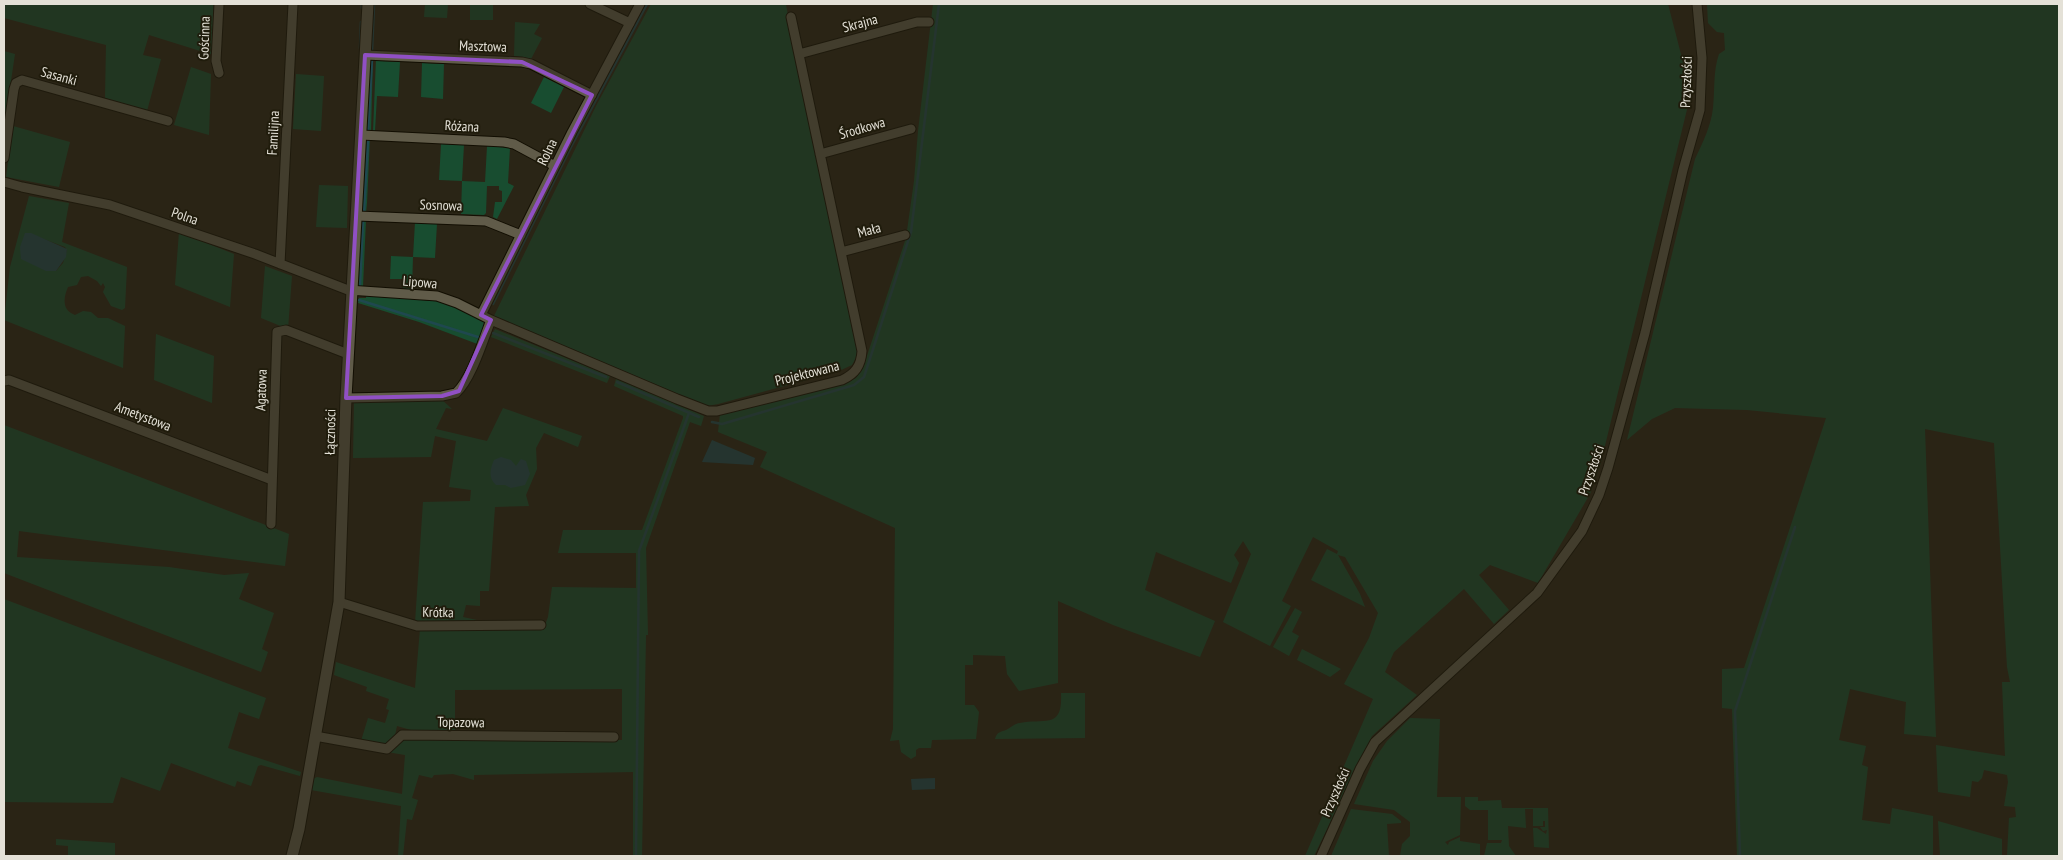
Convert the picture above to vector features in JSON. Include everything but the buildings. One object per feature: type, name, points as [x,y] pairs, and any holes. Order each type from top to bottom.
[{"type":"street","name":"Gościnna","points":[[219,4],[216,61],[219,73]]},
{"type":"street","name":"Familijna","points":[[280,264],[294,4]]},
{"type":"street","name":"Łączności","points":[[292,856],[299,829],[339,602],[348,354],[368,4]]},
{"type":"street","points":[[590,4],[630,23]]},
{"type":"street","name":"Rolna","points":[[481,314],[640,4]]},
{"type":"street","name":"Przyszłości","points":[[1321,856],[1363,763],[1375,742],[1537,592],[1582,531],[1599,495],[1613,452],[1645,333],[1683,170],[1700,110],[1702,58],[1697,4]]},
{"type":"street","name":"Projektowana","points":[[481,314],[491,320],[677,399],[712,412],[842,380],[855,372],[861,360],[862,351],[790,17]]},
{"type":"street","name":"Skrajna","points":[[799,54],[917,22],[929,22]]},
{"type":"street","name":"Masztowa","points":[[366,55],[522,62],[531,64],[592,95]]},
{"type":"street","name":"Sasanki","points":[[4,158],[14,89],[16,83],[22,80],[168,120]]},
{"type":"street","name":"Środkowa","points":[[820,154],[911,129]]},
{"type":"street","name":"Różana","points":[[361,135],[504,142],[514,144],[556,166]]},
{"type":"street","name":"Polna","points":[[4,182],[110,205],[352,291]]},
{"type":"street","name":"Sosnowa","points":[[357,216],[486,221],[521,235]]},
{"type":"street","name":"Mała","points":[[840,252],[905,235]]},
{"type":"street","name":"Lipowa","points":[[352,291],[437,296],[481,314]]},
{"type":"street","points":[[346,398],[442,396],[456,393],[476,359],[491,320]]},
{"type":"street","name":"Agatowa","points":[[271,524],[277,332],[286,330],[348,354]]},
{"type":"street","name":"Ametystowa","points":[[4,381],[10,380],[272,480]]},
{"type":"street","name":"Krótka","points":[[339,602],[412,625],[541,625]]},
{"type":"street","name":"Topazowa","points":[[315,736],[387,749],[402,735],[614,737]]},
{"type":"highlighted area","points":[[365,55],[522,62],[592,95],[481,315],[491,320],[459,391],[442,396],[346,398]]},
{"type":"green space","points":[[4,4],[215,4],[213,55],[149,35],[143,55],[161,59],[147,111],[105,99],[106,45],[4,18]]},
{"type":"green space","points":[[425,4],[448,4],[447,18],[424,17]]},
{"type":"green space","points":[[470,4],[493,4],[493,20],[470,20]]},
{"type":"green space","points":[[651,4],[792,4],[786,5],[858,354],[852,365],[839,371],[707,406],[494,316],[596,106]]},
{"type":"green space","points":[[933,4],[1668,4],[1691,93],[1601,462],[1590,494],[1538,583],[1490,565],[1479,575],[1509,610],[1494,624],[1464,589],[1394,652],[1385,672],[1417,695],[1372,736],[1314,856],[1305,856],[1373,699],[1344,684],[1369,638],[1378,613],[1345,557],[1338,555],[1360,594],[1365,607],[1311,580],[1327,549],[1337,554],[1338,551],[1313,537],[1282,601],[1291,606],[1270,646],[1223,622],[1251,554],[1243,541],[1234,555],[1239,563],[1231,583],[1156,552],[1145,590],[1215,621],[1200,657],[1113,625],[1058,601],[1058,683],[1019,691],[1007,674],[1005,656],[973,655],[973,665],[965,665],[965,705],[974,705],[979,712],[976,739],[932,740],[931,748],[919,748],[916,750],[916,756],[911,759],[901,752],[899,740],[890,741],[893,729],[895,528],[760,467],[767,452],[718,432],[720,414],[849,381],[856,378],[864,365],[906,238]]},
{"type":"green space","points":[[1707,4],[2059,4],[2059,856],[2007,856],[2009,818],[2016,817],[2015,807],[2004,806],[2008,782],[2007,775],[1984,770],[1982,778],[1978,782],[1972,781],[1970,797],[1938,792],[1936,745],[2005,756],[2002,682],[2010,682],[2007,667],[1994,443],[1925,429],[1936,737],[1904,734],[1906,702],[1850,689],[1839,740],[1866,746],[1862,765],[1868,767],[1862,820],[1890,824],[1892,808],[1933,816],[1933,856],[1737,856],[1732,709],[1722,708],[1722,669],[1744,668],[1826,418],[1747,410],[1675,408],[1652,419],[1627,440],[1695,159],[1710,121],[1717,60],[1719,54],[1725,50],[1724,33],[1717,32],[1708,23]]},
{"type":"green space","points":[[515,22],[540,24],[534,34],[542,38],[531,59],[514,56]]},
{"type":"green space","points":[[4,51],[15,54],[6,114],[4,113]]},
{"type":"green space","points":[[373,58],[371,132],[365,130],[369,59]]},
{"type":"green space","points":[[376,58],[379,61],[400,62],[398,97],[377,96],[375,131],[373,131]]},
{"type":"green space","points":[[422,63],[444,64],[443,99],[421,97]]},
{"type":"green space","points":[[191,67],[211,74],[209,135],[174,125]]},
{"type":"green space","points":[[296,74],[324,76],[321,131],[293,129]]},
{"type":"green space","points":[[544,77],[564,87],[551,113],[531,103]]},
{"type":"green space","points":[[13,126],[70,142],[59,187],[6,177]]},
{"type":"green space","points":[[370,138],[366,213],[361,211],[365,139]]},
{"type":"green space","points":[[441,144],[464,145],[462,181],[439,180]]},
{"type":"green space","points":[[487,146],[510,148],[508,183],[514,186],[497,219],[493,217],[495,202],[502,202],[502,191],[499,190],[499,186],[487,186],[486,213],[484,215],[461,214],[462,181],[485,182]]},
{"type":"green space","points":[[319,185],[348,186],[347,228],[316,227]]},
{"type":"green space","points":[[29,196],[69,203],[62,242],[127,267],[125,308],[122,310],[111,306],[103,292],[105,287],[103,283],[101,286],[97,281],[88,276],[81,277],[77,285],[68,287],[65,295],[65,304],[68,310],[75,315],[83,311],[91,312],[98,318],[108,318],[125,326],[123,368],[4,320],[10,267]],"holes":[[[28,233],[65,247],[67,250],[63,263],[56,271]]]},
{"type":"green space","points":[[360,220],[366,220],[363,287],[360,286],[359,288],[357,287]]},
{"type":"green space","points":[[415,222],[437,224],[435,258],[413,257]]},
{"type":"green space","points":[[179,232],[234,254],[230,307],[175,285]]},
{"type":"green space","points":[[391,256],[413,257],[412,289],[403,288],[403,279],[390,279]]},
{"type":"green space","points":[[265,266],[292,276],[288,329],[261,318]]},
{"type":"green space","points":[[366,295],[444,302],[483,319],[480,345],[419,322],[358,303],[359,298],[366,298]]},
{"type":"green space","points":[[495,329],[610,376],[607,383],[491,337]]},
{"type":"green space","points":[[156,334],[214,356],[212,403],[154,380]]},
{"type":"green space","points":[[616,379],[704,416],[701,426],[690,422],[646,548],[648,635],[646,635],[642,856],[633,856],[633,772],[474,775],[474,780],[453,774],[434,775],[432,778],[419,775],[412,798],[418,800],[412,820],[407,819],[403,856],[398,856],[401,806],[311,790],[313,779],[317,777],[402,794],[405,755],[387,752],[407,738],[622,740],[622,689],[455,690],[455,732],[418,732],[397,726],[394,740],[386,745],[361,741],[368,718],[385,723],[389,710],[386,709],[389,699],[366,691],[367,687],[334,675],[336,662],[415,688],[420,629],[544,628],[548,617],[552,587],[636,588],[636,553],[558,553],[563,530],[642,530],[683,418],[683,416],[614,386]]},
{"type":"green space","points":[[441,399],[452,409],[446,408],[436,429],[487,441],[503,408],[582,436],[578,447],[544,433],[536,448],[537,469],[526,495],[529,506],[495,507],[489,591],[480,591],[480,606],[466,605],[463,617],[477,620],[477,623],[415,623],[423,502],[470,501],[471,490],[449,487],[456,441],[435,436],[431,457],[353,458],[354,402]]},
{"type":"green space","points":[[4,425],[289,534],[285,566],[19,531],[17,557],[169,567],[224,575],[249,573],[239,599],[274,613],[262,649],[268,652],[261,672],[4,573]]},
{"type":"green space","points":[[4,599],[266,698],[259,719],[239,712],[228,748],[301,772],[300,776],[261,765],[258,766],[251,786],[237,781],[235,787],[171,763],[160,791],[121,777],[113,803],[4,802]]},
{"type":"green space","points":[[1295,608],[1302,612],[1292,632],[1299,636],[1289,656],[1273,647]]},
{"type":"green space","points":[[1302,649],[1341,669],[1330,677],[1297,660]]},
{"type":"green space","points":[[1061,693],[1085,693],[1085,738],[995,739],[999,733],[1016,724],[1051,720],[1059,713]]},
{"type":"green space","points":[[1410,718],[1440,719],[1437,797],[1461,797],[1460,835],[1445,842],[1448,845],[1449,842],[1460,837],[1460,841],[1480,844],[1480,856],[1400,856],[1402,844],[1410,836],[1410,822],[1394,810],[1354,804],[1373,761],[1387,741]]},
{"type":"green space","points":[[1465,797],[1478,797],[1478,801],[1501,800],[1502,808],[1548,808],[1549,848],[1534,847],[1533,828],[1537,828],[1546,834],[1547,830],[1543,831],[1540,827],[1545,827],[1545,821],[1543,821],[1543,826],[1533,826],[1533,809],[1525,809],[1526,828],[1508,826],[1509,846],[1516,856],[1484,856],[1487,843],[1501,843],[1502,840],[1488,840],[1488,810],[1470,810],[1465,806]]},
{"type":"green space","points":[[1351,809],[1392,814],[1401,821],[1401,823],[1387,824],[1389,856],[1331,856]]},
{"type":"green space","points":[[1938,821],[2002,839],[2002,856],[1940,856]]},
{"type":"green space","points":[[56,839],[115,843],[115,856],[68,856],[68,846],[56,845]]},
{"type":"water","points":[[25,233],[31,233],[67,249],[66,257],[56,271],[46,271],[21,259],[20,247]]},
{"type":"water","points":[[712,440],[755,458],[753,465],[702,462]]},
{"type":"water","points":[[501,457],[511,460],[516,466],[521,459],[526,461],[530,474],[525,485],[511,488],[505,485],[496,485],[493,482],[490,473],[494,460]]},
{"type":"water","points":[[935,778],[935,789],[912,790],[911,779]]},
{"type":"waterway","points":[[372,51],[374,4]]},
{"type":"waterway","points":[[493,304],[571,147],[647,4]]},
{"type":"waterway","points":[[712,422],[722,424],[854,385],[864,377],[911,232],[939,4]]},
{"type":"waterway","points":[[360,48],[361,22]]},
{"type":"waterway","points":[[368,131],[372,59]]},
{"type":"waterway","points":[[364,212],[368,140]]},
{"type":"waterway","points":[[360,285],[363,221]]},
{"type":"waterway","points":[[359,300],[478,337]]},
{"type":"waterway","points":[[493,333],[606,377]]},
{"type":"waterway","points":[[617,382],[699,417]]},
{"type":"waterway","points":[[636,856],[639,551],[689,413]]},
{"type":"waterway","points":[[1740,856],[1735,711],[1795,527]]}]
